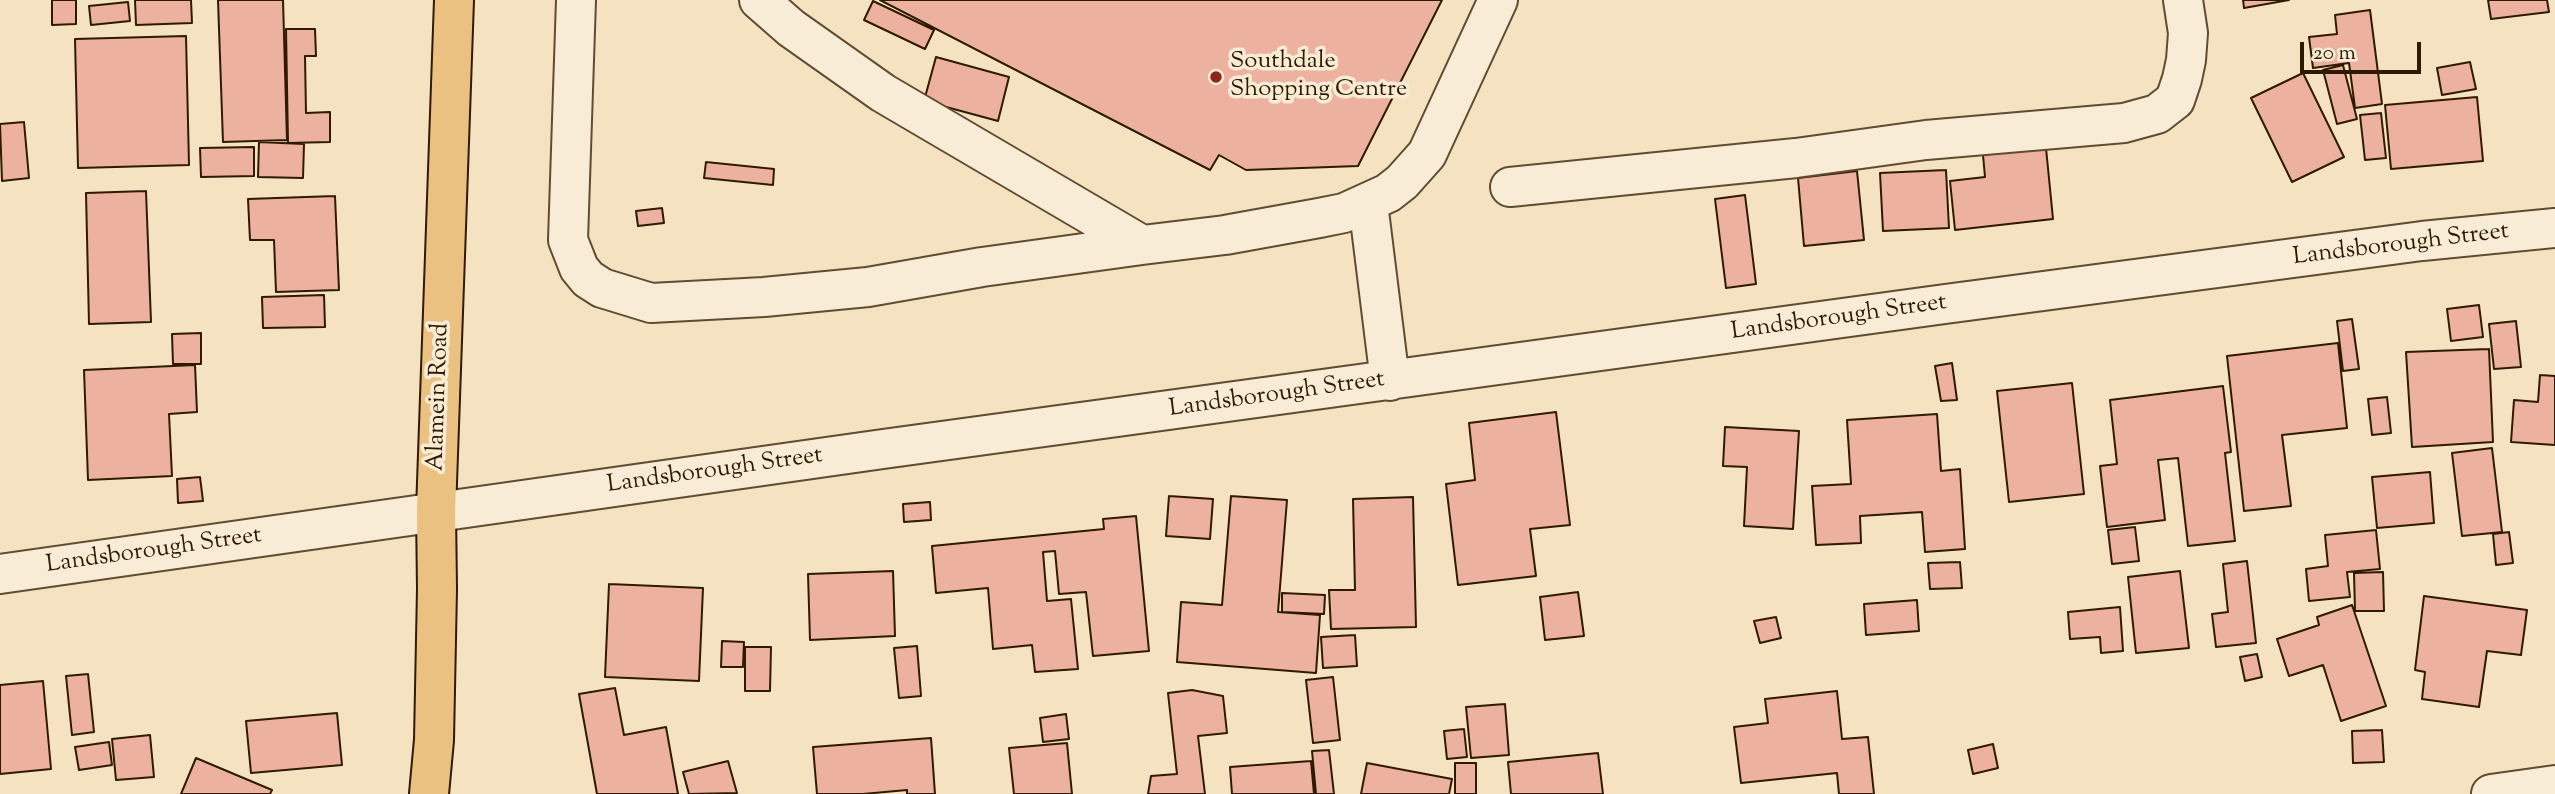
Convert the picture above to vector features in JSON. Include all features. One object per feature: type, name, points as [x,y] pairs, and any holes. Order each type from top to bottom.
[{"type":"main road","name":"Alamein Road","points":[[429,794],[434,740],[436,511],[454,0]]},
{"type":"street","points":[[576,0],[568,240],[579,268],[588,279],[602,288],[651,303],[764,297],[868,287],[982,267],[1225,235],[1344,213],[1388,193],[1402,182],[1427,153],[1497,0]]},
{"type":"street","points":[[759,0],[791,28],[883,93],[1142,245]]},
{"type":"street","points":[[1510,187],[1796,159],[1926,140],[2124,124],[2157,114],[2175,100],[2186,60],[2188,33],[2183,0]]},
{"type":"street","points":[[1368,204],[1390,381]]},
{"type":"street","name":"Landsborough Street","points":[[1,564],[436,511],[2422,241],[2555,228]]},
{"type":"street","points":[[2491,794],[2555,785]]},
{"type":"building","points":[[52,0],[76,0],[76,24],[52,25]]},
{"type":"building","points":[[135,0],[191,0],[192,23],[136,25]]},
{"type":"building","points":[[218,0],[283,0],[287,140],[223,142]]},
{"type":"building","name":"Southdale Shopping Centre","points":[[880,0],[1442,0],[1358,166],[1246,170],[1219,155],[1210,170]]},
{"type":"building","points":[[2243,0],[2289,0],[2244,8]]},
{"type":"building","points":[[2488,0],[2547,0],[2549,12],[2491,19]]},
{"type":"building","points":[[873,1],[934,30],[925,49],[864,20]]},
{"type":"building","points":[[128,2],[130,21],[91,25],[89,6]]},
{"type":"building","points":[[2370,10],[2382,104],[2355,108],[2349,63],[2313,68],[2309,37],[2337,34],[2335,15]]},
{"type":"building","points":[[286,29],[315,29],[316,56],[305,56],[306,113],[330,112],[330,142],[288,143]]},
{"type":"building","points":[[186,36],[189,165],[78,168],[75,39]]},
{"type":"building","points":[[936,57],[1009,77],[998,121],[924,101]]},
{"type":"building","points":[[2470,62],[2476,89],[2442,95],[2437,68]]},
{"type":"building","points":[[2343,65],[2357,119],[2337,124],[2323,70]]},
{"type":"building","points":[[2303,73],[2344,157],[2292,182],[2251,98]]},
{"type":"building","points":[[2477,97],[2483,161],[2391,169],[2385,105]]},
{"type":"building","points":[[2381,113],[2386,158],[2365,160],[2360,115]]},
{"type":"building","points":[[24,122],[29,178],[2,181],[0,124]]},
{"type":"building","points":[[259,142],[304,144],[303,178],[258,177]]},
{"type":"building","points":[[254,147],[254,176],[201,177],[200,148]]},
{"type":"building","points":[[2046,148],[2053,219],[1955,230],[1950,181],[1985,177],[1983,155]]},
{"type":"building","points":[[706,162],[774,169],[773,185],[704,178]]},
{"type":"building","points":[[1946,170],[1949,228],[1883,231],[1880,173]]},
{"type":"building","points":[[1857,171],[1864,240],[1804,246],[1798,178]]},
{"type":"building","points":[[146,191],[151,322],[89,324],[86,193]]},
{"type":"building","points":[[1745,195],[1756,284],[1726,288],[1715,199]]},
{"type":"building","points":[[335,196],[339,290],[276,292],[274,240],[250,240],[248,199]]},
{"type":"building","points":[[662,208],[664,223],[638,226],[636,211]]},
{"type":"building","points":[[324,295],[325,327],[263,328],[262,297]]},
{"type":"building","points":[[2479,305],[2483,337],[2451,341],[2447,309]]},
{"type":"building","points":[[2352,319],[2359,369],[2343,371],[2337,321]]},
{"type":"building","points":[[2516,321],[2521,367],[2494,369],[2489,324]]},
{"type":"building","points":[[201,333],[201,364],[173,364],[172,334]]},
{"type":"building","points":[[2338,343],[2347,428],[2282,435],[2291,506],[2244,511],[2227,356]]},
{"type":"building","points":[[2489,349],[2493,442],[2412,447],[2406,352]]},
{"type":"building","points":[[1952,363],[1957,400],[1941,401],[1935,366]]},
{"type":"building","points":[[195,365],[197,412],[169,414],[172,476],[88,480],[84,370]]},
{"type":"building","points":[[2540,375],[2555,376],[2555,445],[2511,442],[2514,400],[2538,402]]},
{"type":"building","points":[[2072,383],[2084,494],[2009,502],[1997,391]]},
{"type":"building","points":[[2223,386],[2231,452],[2225,453],[2235,541],[2188,546],[2178,458],[2158,460],[2165,520],[2107,527],[2100,466],[2117,464],[2110,400]]},
{"type":"building","points":[[2387,397],[2391,433],[2372,435],[2368,399]]},
{"type":"building","points":[[1556,412],[1570,525],[1530,529],[1536,576],[1458,585],[1446,484],[1475,480],[1469,423]]},
{"type":"building","points":[[1937,414],[1941,471],[1960,469],[1965,549],[1925,552],[1922,512],[1860,516],[1861,543],[1816,545],[1812,486],[1851,484],[1847,420]]},
{"type":"building","points":[[1725,427],[1799,431],[1793,529],[1744,526],[1747,467],[1723,466]]},
{"type":"building","points":[[2492,448],[2502,532],[2462,536],[2452,453]]},
{"type":"building","points":[[2430,472],[2434,523],[2377,528],[2372,477]]},
{"type":"building","points":[[200,477],[203,501],[178,503],[177,479]]},
{"type":"building","points":[[1169,496],[1213,499],[1210,539],[1166,536]]},
{"type":"building","points":[[1231,496],[1287,500],[1278,612],[1320,615],[1316,673],[1177,662],[1181,602],[1222,605]]},
{"type":"building","points":[[1413,497],[1416,627],[1331,629],[1329,590],[1355,590],[1353,499]]},
{"type":"building","points":[[930,502],[931,520],[904,522],[903,504]]},
{"type":"building","points":[[1136,516],[1149,651],[1093,656],[1086,592],[1059,594],[1055,551],[1043,552],[1047,601],[1071,599],[1078,669],[1035,672],[1032,645],[993,649],[988,588],[936,593],[932,546],[1104,529],[1103,519]]},
{"type":"building","points":[[2135,527],[2139,561],[2112,564],[2108,530]]},
{"type":"building","points":[[2376,530],[2380,569],[2347,572],[2350,597],[2309,601],[2306,569],[2328,566],[2325,535]]},
{"type":"building","points":[[2509,532],[2513,563],[2496,565],[2493,534]]},
{"type":"building","points":[[2247,561],[2256,643],[2216,647],[2212,614],[2228,612],[2223,564]]},
{"type":"building","points":[[1960,562],[1962,588],[1930,589],[1928,563]]},
{"type":"building","points":[[893,571],[895,636],[810,640],[808,574]]},
{"type":"building","points":[[2180,571],[2189,648],[2136,653],[2128,577]]},
{"type":"building","points":[[2383,572],[2384,611],[2355,611],[2354,573]]},
{"type":"building","points":[[609,584],[703,588],[699,681],[605,677]]},
{"type":"building","points":[[1578,592],[1584,636],[1545,640],[1540,597]]},
{"type":"building","points":[[1282,593],[1325,595],[1324,614],[1282,612]]},
{"type":"building","points":[[2424,596],[2527,610],[2521,655],[2487,651],[2479,707],[2422,699],[2425,672],[2415,670]]},
{"type":"building","points":[[1917,600],[1919,631],[1866,635],[1864,604]]},
{"type":"building","points":[[2352,605],[2386,706],[2341,721],[2323,665],[2289,676],[2277,639],[2319,625],[2317,617]]},
{"type":"building","points":[[2120,607],[2123,651],[2101,653],[2100,637],[2070,639],[2068,612]]},
{"type":"building","points":[[1776,617],[1781,638],[1760,643],[1754,621]]},
{"type":"building","points":[[1355,635],[1357,666],[1323,668],[1321,637]]},
{"type":"building","points":[[722,641],[744,642],[743,667],[721,667]]},
{"type":"building","points":[[917,646],[921,696],[899,698],[894,648]]},
{"type":"building","points":[[745,647],[771,647],[770,691],[745,691]]},
{"type":"building","points":[[2257,654],[2262,677],[2245,681],[2240,657]]},
{"type":"building","points":[[88,674],[94,732],[72,735],[66,676]]},
{"type":"building","points":[[1333,677],[1340,740],[1313,743],[1306,680]]},
{"type":"building","points":[[43,681],[51,769],[0,774],[0,685]]},
{"type":"building","points":[[615,688],[624,735],[666,727],[678,794],[597,794],[579,694]]},
{"type":"building","points":[[1192,690],[1223,696],[1227,733],[1198,736],[1205,794],[1148,794],[1151,776],[1177,774],[1168,693]]},
{"type":"building","points":[[1837,691],[1842,739],[1868,737],[1874,794],[1839,794],[1837,773],[1741,783],[1734,727],[1768,723],[1765,699]]},
{"type":"building","points":[[1505,704],[1509,755],[1471,758],[1466,707]]},
{"type":"building","points":[[337,713],[342,765],[251,773],[246,721]]},
{"type":"building","points":[[1066,714],[1069,739],[1043,742],[1040,718]]},
{"type":"building","points":[[1464,729],[1467,757],[1447,759],[1444,731]]},
{"type":"building","points":[[2382,730],[2384,762],[2353,763],[2352,731]]},
{"type":"building","points":[[150,735],[154,777],[116,780],[112,739]]},
{"type":"building","points":[[931,738],[935,794],[907,794],[907,790],[817,794],[813,747]]},
{"type":"building","points":[[109,742],[112,765],[79,770],[75,747]]},
{"type":"building","points":[[1067,743],[1072,794],[1014,794],[1009,748]]},
{"type":"building","points":[[1993,744],[1998,768],[1973,774],[1968,750]]},
{"type":"building","points":[[1329,750],[1334,794],[1316,794],[1312,751]]},
{"type":"building","points":[[1598,753],[1603,794],[1511,794],[1508,762]]},
{"type":"building","points":[[196,758],[272,790],[270,794],[181,794]]},
{"type":"building","points":[[728,761],[737,793],[689,794],[683,772]]},
{"type":"building","points":[[1311,761],[1314,794],[1232,794],[1230,767]]},
{"type":"building","points":[[1367,763],[1452,779],[1449,794],[1361,794]]},
{"type":"building","points":[[1455,763],[1476,763],[1476,794],[1455,794]]},
{"type":"place","name":"Southdale Shopping Centre","points":[[1216,77]]}]
